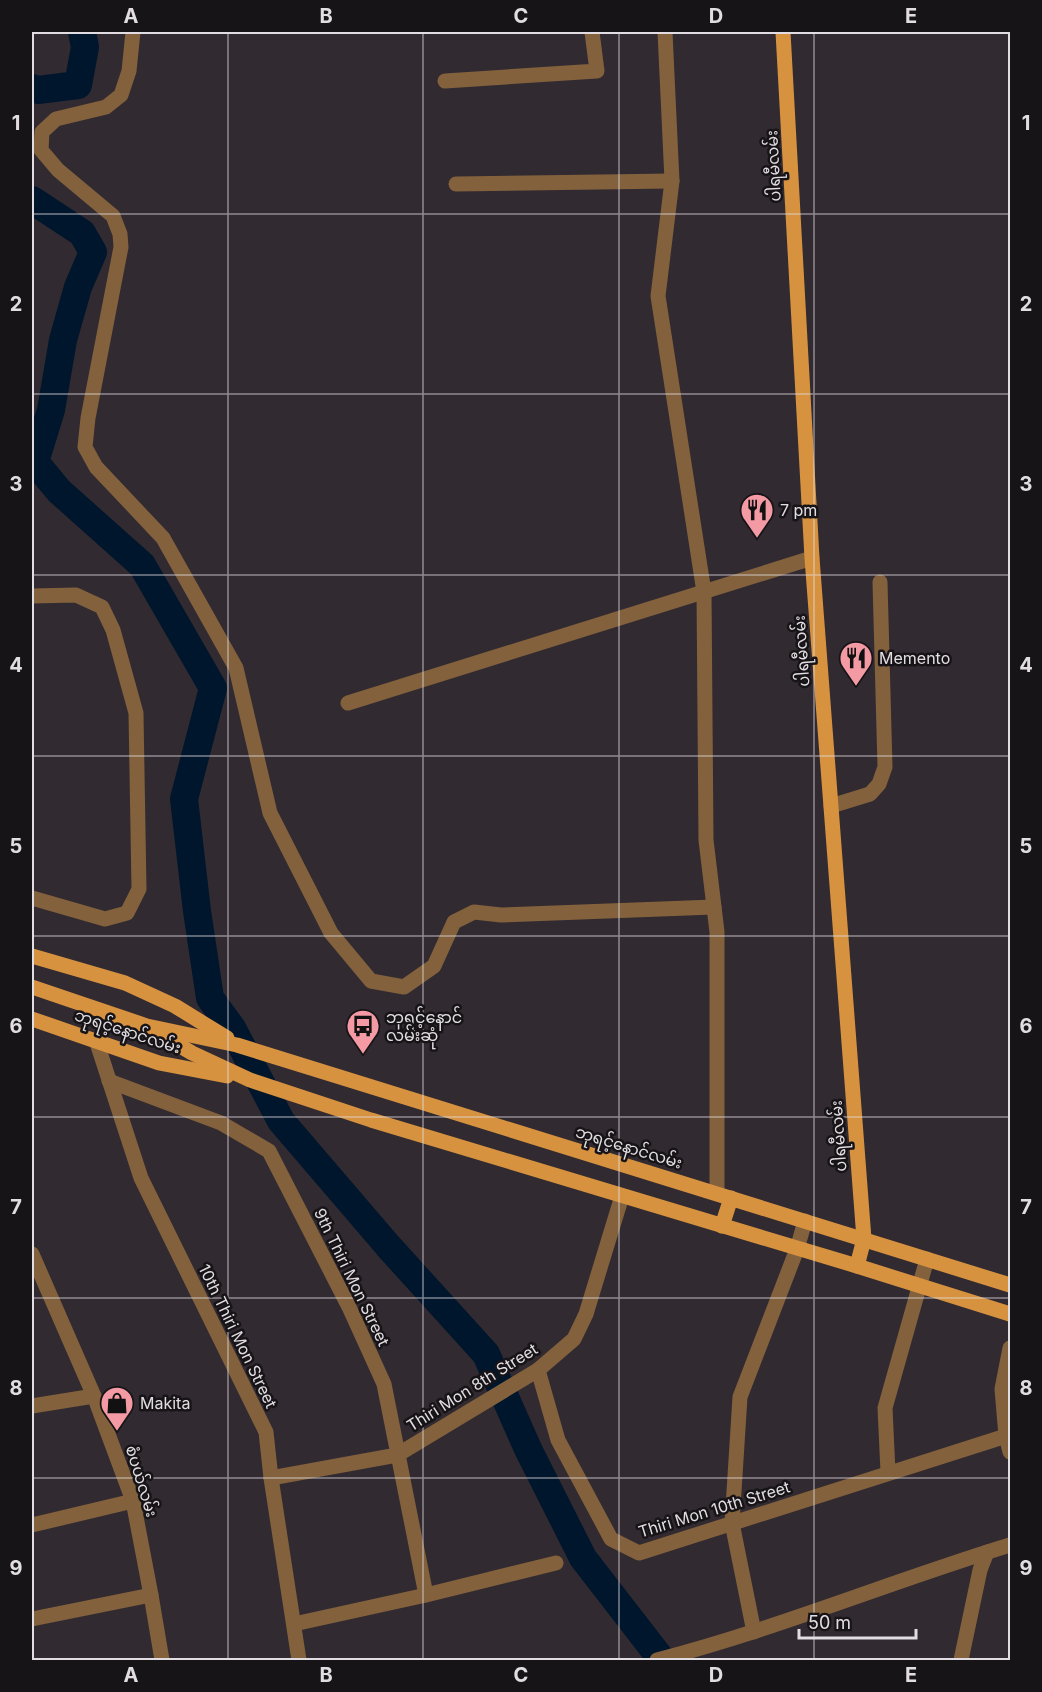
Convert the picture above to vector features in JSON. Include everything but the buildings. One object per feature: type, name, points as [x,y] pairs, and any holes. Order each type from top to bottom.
[{"type":"main road","name":"ပါရမီလမ်း","points":[[783,32],[812,558],[864,1239],[857,1266]]},
{"type":"main road","name":"ဘုရင့်နောင်လမ်း","points":[[32,956],[125,983],[175,1006],[237,1045]]},
{"type":"main road","name":"ဘုရင့်နောင်လမ်း","points":[[32,987],[147,1026],[237,1045],[1011,1285]]},
{"type":"main road","name":"ဘုရင့်နောင်လမ်း","points":[[32,1018],[159,1063],[250,1080]]},
{"type":"main road","name":"ဘုရင့်နောင်လမ်း","points":[[147,1026],[192,1053],[250,1080],[371,1120],[1011,1314]]},
{"type":"main road","points":[[722,1226],[724,1195]]},
{"type":"street","points":[[133,32],[129,71],[121,95],[106,107],[56,119],[42,132],[41,150],[58,170],[112,216],[120,234],[121,247],[88,418],[85,447],[96,468],[163,538],[236,668],[270,813],[331,933],[371,981],[404,987],[434,966],[454,922],[474,912],[501,915],[714,907]]},
{"type":"street","points":[[445,81],[597,71],[592,32]]},
{"type":"street","points":[[665,32],[672,181],[658,296],[704,592],[706,840],[717,932],[724,1195]]},
{"type":"street","points":[[456,184],[672,181]]},
{"type":"street","points":[[348,703],[812,558]]},
{"type":"street","points":[[831,806],[870,794],[879,784],[885,767],[880,582]]},
{"type":"street","points":[[32,596],[76,595],[102,606],[113,630],[136,713],[139,889],[126,913],[105,919],[32,898]]},
{"type":"street","name":"10th Thiri Mon Street","points":[[96,1040],[141,1178],[266,1432],[299,1660]]},
{"type":"street","name":"9th Thiri Mon Street","points":[[110,1081],[221,1123],[269,1152],[349,1307],[384,1384],[426,1595]]},
{"type":"street","name":"Thiri Mon 8th Street","points":[[271,1478],[397,1455],[538,1370],[574,1339],[586,1314],[622,1196]]},
{"type":"street","points":[[753,1632],[732,1523],[740,1396],[797,1249],[805,1221]]},
{"type":"street","points":[[888,1472],[885,1408],[927,1259]]},
{"type":"street","name":"စံပယ်လမ်း","points":[[34,1264],[94,1395],[133,1501],[162,1660]]},
{"type":"street","points":[[1011,1348],[1002,1389],[1005,1436],[1011,1452]]},
{"type":"street","name":"Thiri Mon 10th Street","points":[[538,1370],[558,1440],[612,1539],[639,1553],[1005,1436]]},
{"type":"street","points":[[32,1406],[94,1395]]},
{"type":"street","points":[[32,1525],[133,1501]]},
{"type":"street","points":[[657,1660],[699,1650],[1011,1545]]},
{"type":"street","points":[[961,1660],[980,1570],[987,1552]]},
{"type":"street","points":[[294,1624],[556,1563]]},
{"type":"street","points":[[32,1619],[151,1594]]},
{"type":"waterway","points":[[32,88],[38,90],[78,85],[85,47],[82,32]]},
{"type":"waterway","points":[[32,200],[82,233],[93,252],[78,287],[63,340],[51,410],[35,462],[59,491],[142,565],[213,688],[184,799],[210,998],[232,1028],[281,1121],[389,1247],[486,1354],[528,1449],[583,1558],[662,1660]]},
{"type":"place","name":"7 pm","points":[[757,539]]},
{"type":"place","name":"Memento","points":[[856,687]]},
{"type":"place","name":"ဘုရင့်နောင် လမ်းဆုံ","points":[[363,1055]]},
{"type":"place","name":"Makita","points":[[117,1432]]}]
